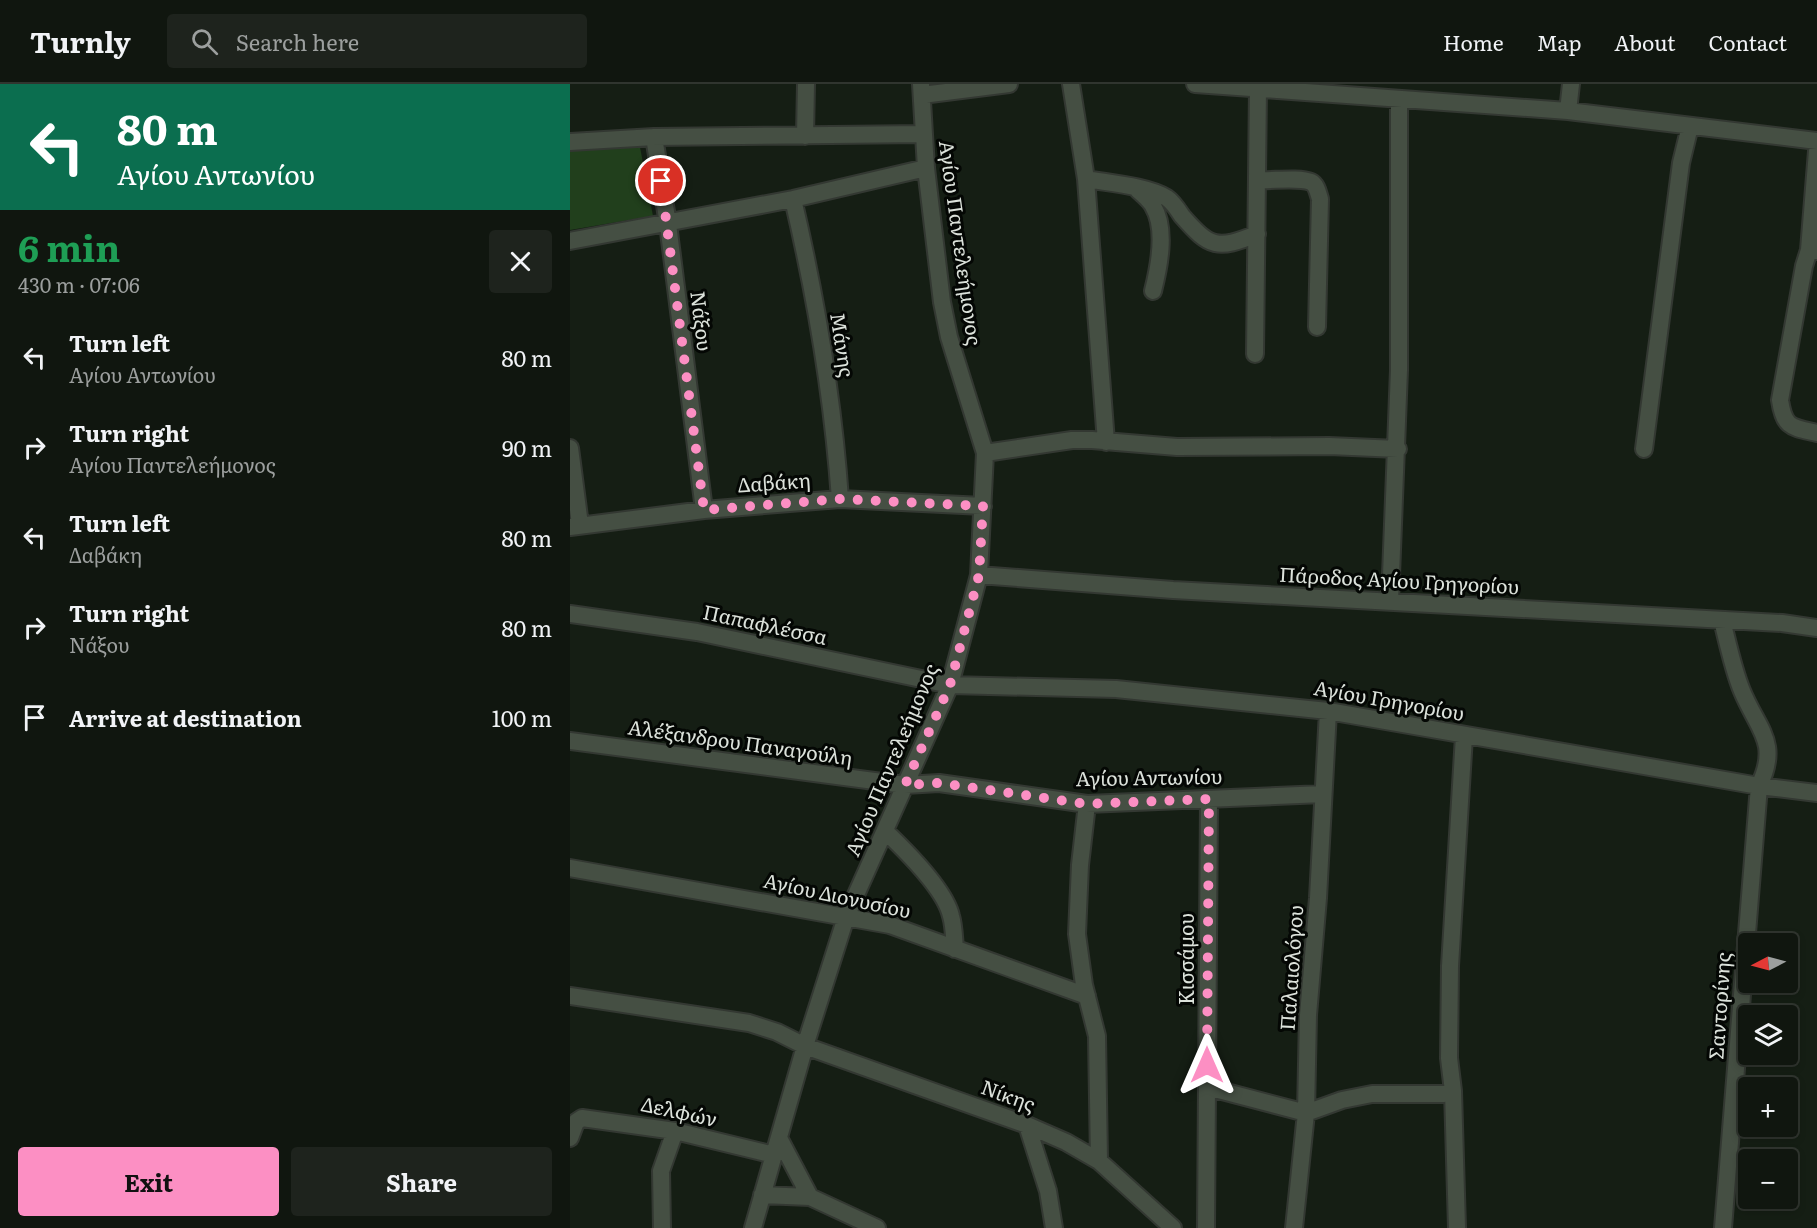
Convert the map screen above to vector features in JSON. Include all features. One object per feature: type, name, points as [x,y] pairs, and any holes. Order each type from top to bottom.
[{"type":"street","points":[[805,136],[806,84]]},
{"type":"street","points":[[921,89],[1010,84]]},
{"type":"street","points":[[1071,84],[1086,179],[1106,442]]},
{"type":"street","points":[[1195,84],[1568,111],[1817,141]]},
{"type":"street","points":[[1568,111],[1571,84]]},
{"type":"street","points":[[1255,354],[1258,88]]},
{"type":"street","name":"Αγίου Παντελεήμονος","points":[[753,1228],[805,1046],[846,917],[950,685],[979,575],[985,453],[949,337],[942,302],[926,168],[921,89]]},
{"type":"street","points":[[1390,601],[1398,449],[1399,99]]},
{"type":"street","points":[[1644,449],[1681,163],[1690,126]]},
{"type":"street","points":[[570,142],[654,137],[923,134]]},
{"type":"street","name":"Νάξου","points":[[654,137],[668,224],[704,510]]},
{"type":"street","points":[[1817,151],[1813,250],[1794,316],[1780,400],[1782,416],[1792,427],[1817,432]]},
{"type":"street","points":[[570,241],[793,199],[926,168]]},
{"type":"street","points":[[1086,179],[1134,186],[1167,198],[1205,240],[1218,244],[1237,242],[1257,234]]},
{"type":"street","points":[[1258,180],[1298,181],[1311,183],[1317,187],[1320,199],[1317,327]]},
{"type":"street","points":[[1134,186],[1153,206],[1159,224],[1161,245],[1159,270],[1153,291]]},
{"type":"street","name":"Μάνης","points":[[793,199],[823,354],[836,441],[840,499]]},
{"type":"street","points":[[985,453],[1072,440],[1177,447],[1329,446],[1398,449]]},
{"type":"street","points":[[570,448],[575,526]]},
{"type":"street","name":"Δαβάκη","points":[[575,526],[704,510],[840,499],[983,506]]},
{"type":"street","name":"Πάροδος Αγίου Γρηγορίου","points":[[979,575],[1173,590],[1782,623],[1817,628]]},
{"type":"street","name":"Παπαφλέσσα","points":[[570,614],[697,632],[950,685]]},
{"type":"street","name":"Σαντορίνης","points":[[1722,620],[1732,663],[1743,693],[1760,723],[1767,744],[1767,769],[1759,786],[1723,1228]]},
{"type":"street","name":"Αγίου Γρηγορίου","points":[[950,685],[1116,689],[1328,711],[1759,786],[1817,793]]},
{"type":"street","name":"Παλαιολόγου","points":[[1294,1228],[1306,1113],[1308,1015],[1318,898],[1328,711]]},
{"type":"street","points":[[1457,1228],[1453,1091],[1449,1058],[1450,966],[1464,736]]},
{"type":"street","name":"Αλέξανδρου Παναγούλη","points":[[570,741],[905,785]]},
{"type":"street","name":"Αγίου Αντωνίου","points":[[905,785],[939,783],[1087,804],[1323,794]]},
{"type":"street","name":"Κισσάμου","points":[[1206,1228],[1209,799]]},
{"type":"street","points":[[1087,804],[1080,865],[1077,934],[1086,996],[1097,1036],[1099,1161]]},
{"type":"street","points":[[885,831],[907,851],[934,884],[951,914],[955,949]]},
{"type":"street","name":"Αγίου Διονυσίου","points":[[570,868],[890,924],[1086,996]]},
{"type":"street","name":"Νίκης","points":[[570,996],[749,1023],[777,1032],[805,1046],[1027,1125],[1066,1142],[1099,1161],[1173,1228]]},
{"type":"street","points":[[1207,1087],[1306,1113],[1342,1100],[1372,1094],[1443,1094],[1453,1091]]},
{"type":"street","name":"Δελφών","points":[[573,1130],[582,1118],[624,1123],[675,1131],[774,1155]]},
{"type":"street","points":[[1027,1125],[1048,1191],[1054,1228]]},
{"type":"street","points":[[663,1228],[661,1171],[675,1131]]},
{"type":"street","points":[[779,1138],[810,1197]]},
{"type":"street","points":[[762,1195],[810,1197],[868,1226]]},
{"type":"green space","points":[[640,147],[653,216],[570,230],[570,149]]},
{"type":"route","points":[[661,181],[704,510],[840,499],[983,506],[979,575],[950,685],[905,785],[939,783],[1087,804],[1209,799],[1207,1065]]}]
